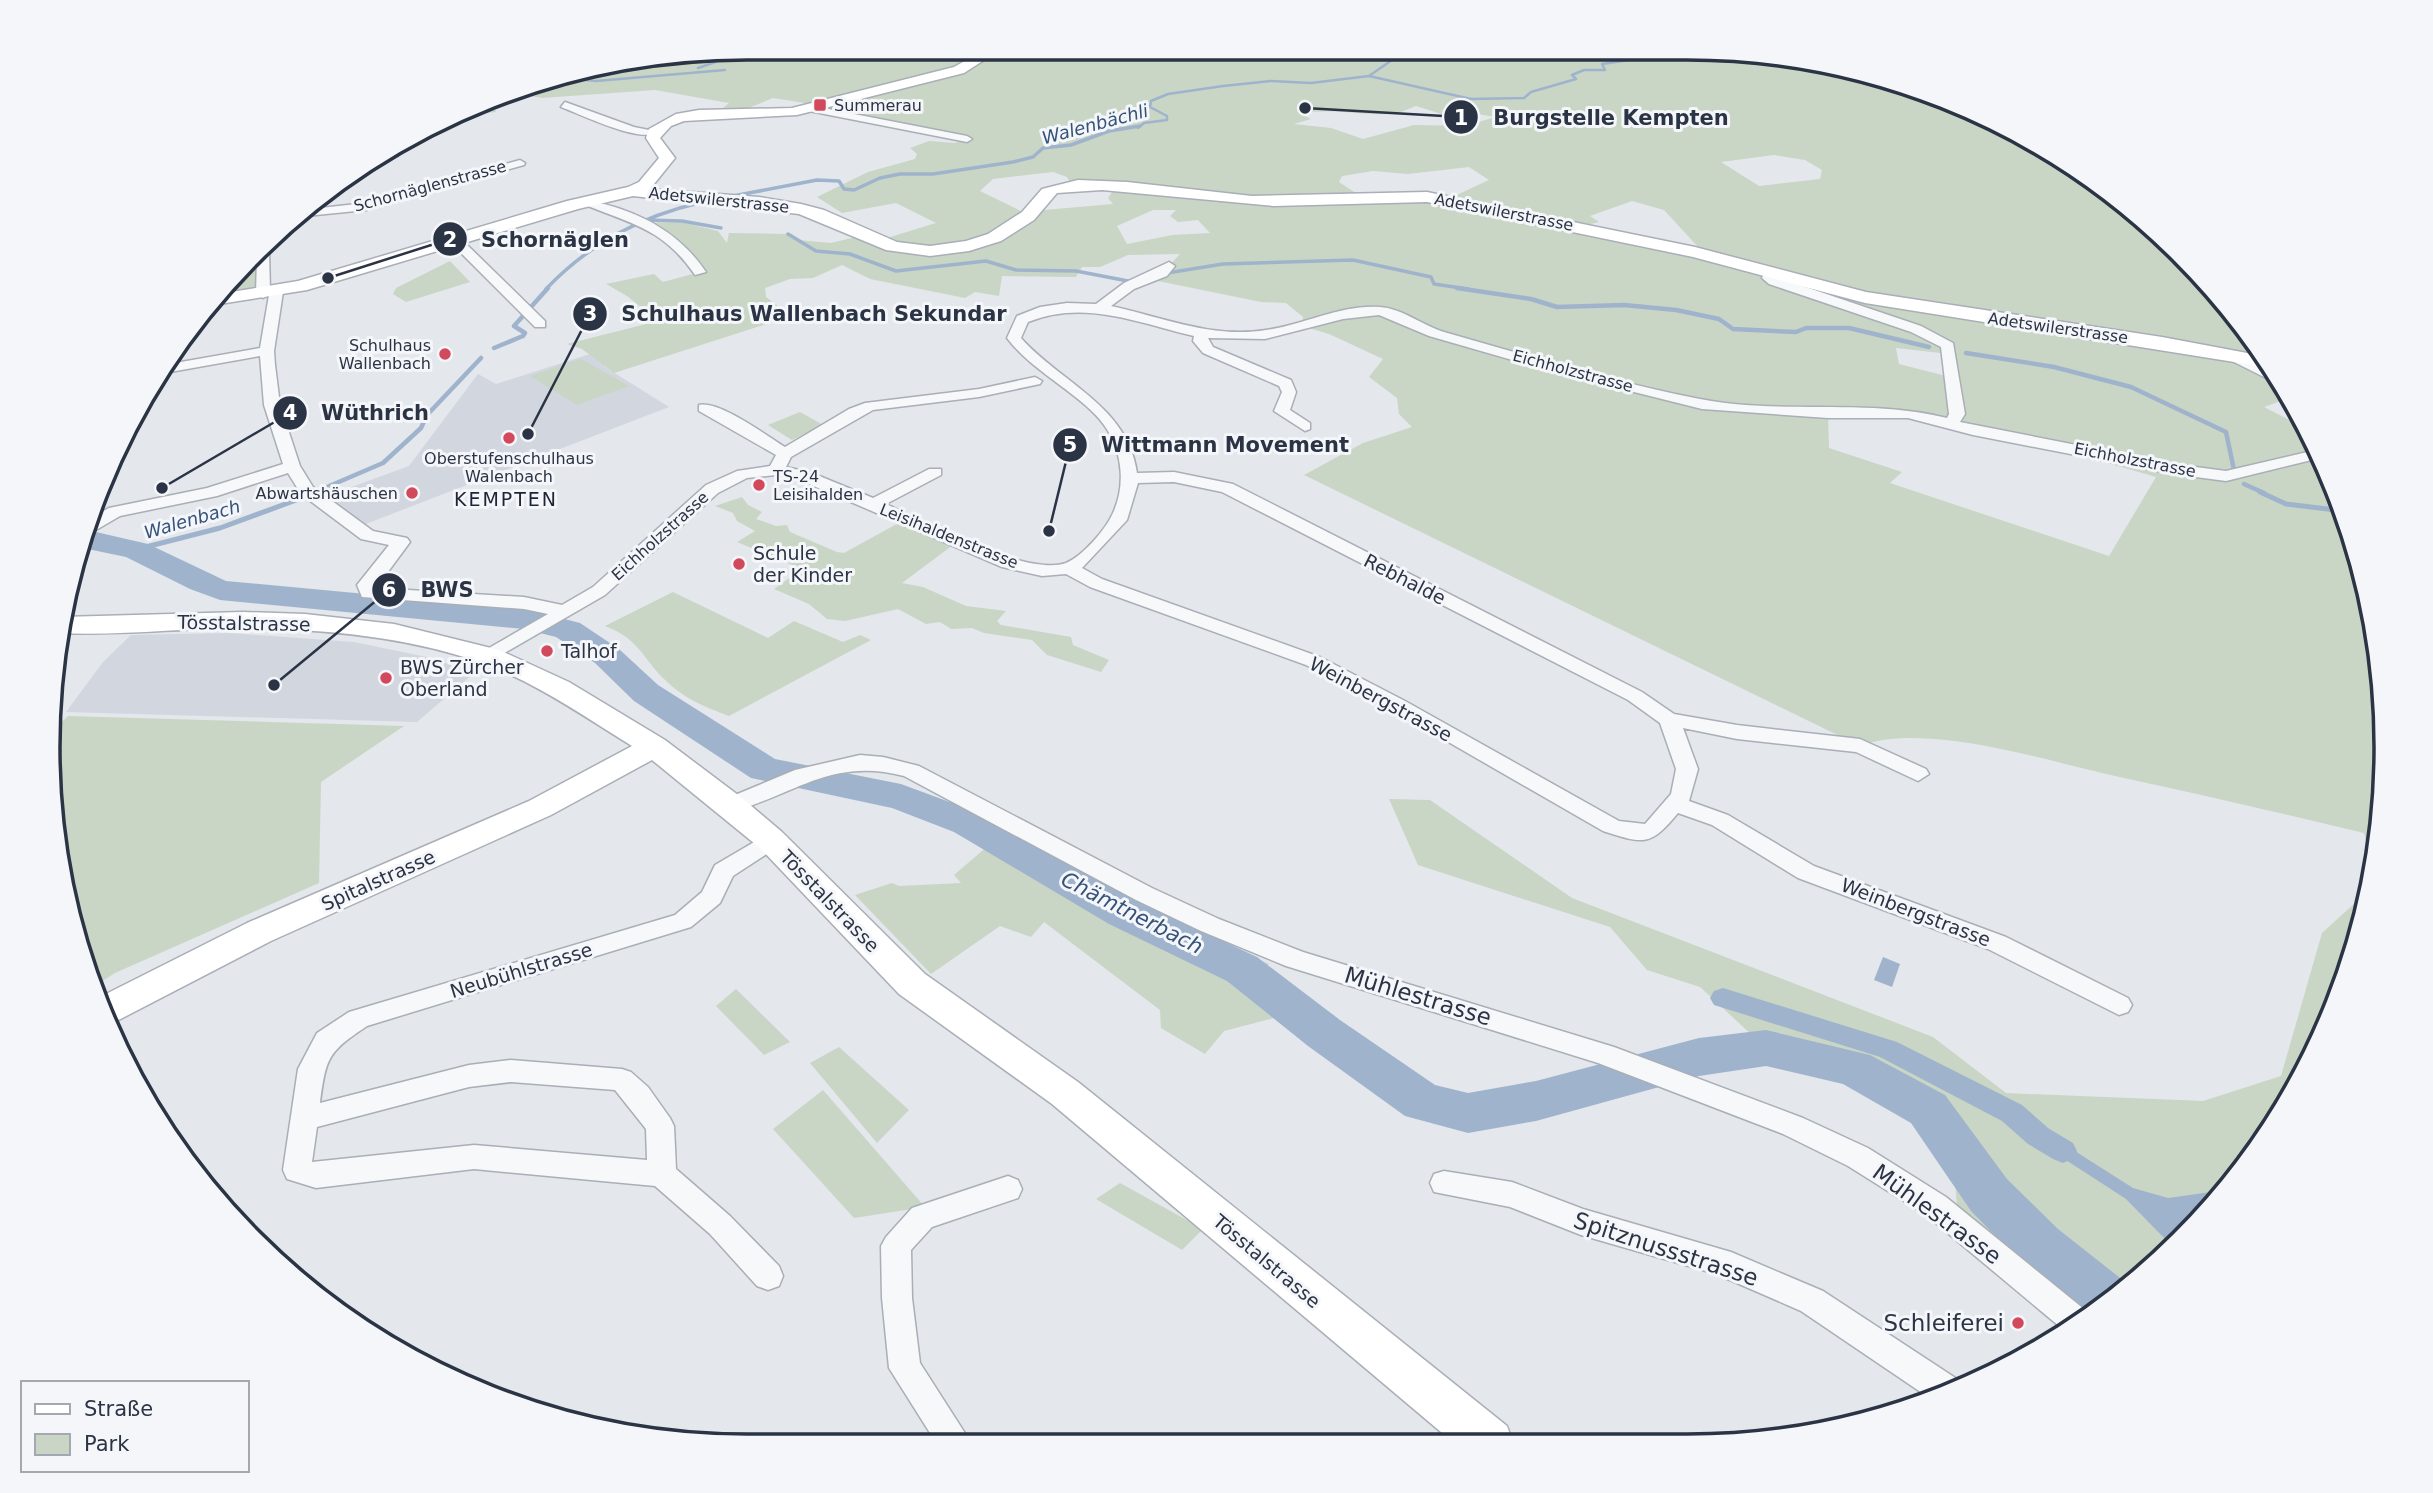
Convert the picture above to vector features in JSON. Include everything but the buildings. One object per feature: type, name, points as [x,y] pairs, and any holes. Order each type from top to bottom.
[{"type":"street","points":[[565,105],[632,130],[654,132],[669,121],[687,116],[769,116],[808,108],[959,70],[977,60]]},
{"type":"street","points":[[808,108],[967,139]]},
{"type":"street","points":[[226,299],[269,293],[633,191],[645,185],[667,158],[653,138],[654,132]]},
{"type":"street","name":"Schornäglenstrasse","points":[[315,212],[366,206],[520,163]]},
{"type":"street","name":"Adetswilerstrasse","points":[[633,191],[799,208],[828,216],[874,242],[920,251],[961,248],[998,235],[1029,215],[1045,192],[1064,187],[1116,188],[1255,201],[1390,195],[1427,197],[1665,245],[1770,273],[1938,311],[2255,360]]},
{"type":"street","points":[[587,202],[639,221],[693,260],[700,272]]},
{"type":"street","points":[[455,240],[540,324]]},
{"type":"street","points":[[264,258],[269,293],[267,351],[272,405],[292,466],[313,494],[367,535],[401,542],[366,585],[368,593],[524,603],[564,614]]},
{"type":"street","points":[[1101,307],[1126,288],[1163,273],[1170,266]]},
{"type":"street","points":[[1770,273],[1768,278],[1774,281],[1938,338],[1948,346],[1952,392],[1958,414],[1951,424]]},
{"type":"street","points":[[1069,568],[1106,535],[1118,519],[1131,478],[1124,444],[1114,425],[1099,408],[1039,365],[1014,338],[1022,320],[1032,314],[1065,306],[1101,307],[1202,334],[1201,344],[1208,350],[1286,383],[1289,392],[1282,411],[1305,426]]},
{"type":"street","name":"Eichholzstrasse","points":[[1202,334],[1265,335],[1343,315],[1380,312],[1434,333],[1559,369],[1702,404],[1815,412],[1908,413],[2173,469],[2226,476],[2309,456]]},
{"type":"street","points":[[173,368],[267,351]]},
{"type":"street","points":[[2233,356],[2261,370]]},
{"type":"street","name":"Eichholzstrasse","points":[[489,656],[564,614],[618,575],[712,489],[743,474],[780,462],[853,412],[870,406],[979,393],[1035,381]]},
{"type":"street","points":[[704,408],[719,414],[780,462]]},
{"type":"street","name":"Leisihaldenstrasse","points":[[780,462],[932,532],[1033,570],[1069,568]]},
{"type":"street","points":[[98,522],[116,512],[211,492],[292,466]]},
{"type":"street","name":"Leisihaldenstrasse","points":[[872,505],[935,472]]},
{"type":"street","name":"Rebhalde","points":[[1131,478],[1174,477],[1227,488],[1635,696],[1668,719]]},
{"type":"street","name":"Weinbergstrasse","points":[[1069,568],[1096,583],[1313,661],[1398,705],[1508,770],[1611,826],[1630,832],[1651,831],[1674,804],[1686,783],[1687,769],[1679,741],[1668,719]]},
{"type":"street","name":"Tösstalstrasse","points":[[71,625],[243,620],[305,622],[394,632],[489,656],[559,688],[654,747],[731,805],[771,841],[912,984],[1065,1093],[1479,1434]]},
{"type":"street","points":[[1668,719],[1763,736],[1860,746],[1919,774]]},
{"type":"street","name":"Spitalstrasse","points":[[112,1008],[259,932],[540,808],[654,747]]},
{"type":"street","name":"Mühlestrasse","points":[[731,805],[777,785],[832,767],[879,763],[911,771],[1133,889],[1210,925],[1295,958],[1560,1039],[1793,1126],[1858,1157],[1936,1206],[2071,1316]]},
{"type":"street","name":"Weinbergstrasse","points":[[1674,804],[1720,820],[1806,872],[1997,943],[2071,978],[2119,1005]]},
{"type":"street","name":"Neubühlstrasse","points":[[662,1174],[474,1157],[316,1176],[298,1170],[311,1069],[326,1040],[358,1019],[684,921],[712,897],[723,871],[771,841]]},
{"type":"street","points":[[304,1119],[469,1076],[511,1071],[590,1075],[622,1080],[638,1096],[660,1126],[664,1159],[662,1174],[720,1225],[768,1276]]},
{"type":"street","name":"Spitznussstrasse","points":[[1444,1183],[1512,1195],[1581,1222],[1731,1267],[1812,1301],[1940,1384]]},
{"type":"street","points":[[949,1434],[905,1368],[897,1298],[896,1246],[922,1217],[1009,1189]]},
{"type":"shaded area","name":"Oberstufenschulhaus Walenbach","points":[[590,354],[603,362],[605,367],[669,407],[358,527],[319,499],[409,466],[478,374],[496,384]]},
{"type":"shaded area","points":[[230,633],[354,642],[436,659],[473,674],[417,722],[66,712],[103,662],[131,635]]},
{"type":"green space","points":[[1686,60],[1776,65],[1821,73],[1907,96],[1949,112],[1990,130],[2068,175],[2105,201],[2139,230],[2172,261],[2232,328],[2256,363],[2241,362],[2262,371],[2280,401],[2264,407],[2291,421],[2303,443],[2337,526],[2360,612],[2368,657],[2374,746],[2367,843],[2364,833],[1986,746],[1918,738],[1887,739],[1860,746],[1304,475],[1363,443],[1412,427],[1399,414],[1397,398],[1369,377],[1383,359],[1329,334],[1302,326],[1303,317],[1286,303],[1261,302],[1148,279],[1169,266],[1180,254],[1128,255],[1100,267],[1082,267],[1076,277],[1002,276],[999,296],[975,292],[965,298],[870,279],[842,265],[813,278],[790,279],[765,288],[766,297],[791,316],[614,373],[582,349],[567,344],[658,321],[627,296],[606,284],[654,274],[663,282],[700,272],[693,260],[642,223],[681,222],[718,231],[727,243],[729,233],[788,234],[798,240],[831,243],[860,236],[874,242],[936,223],[896,203],[842,213],[817,197],[868,172],[915,159],[917,154],[910,148],[929,141],[955,143],[966,139],[808,108],[817,105],[773,98],[741,111],[722,109],[729,103],[655,90],[542,98],[528,96],[612,73],[702,61]],"holes":[[[1416,106],[1445,115],[1473,113],[1495,117],[1466,126],[1414,125],[1363,139],[1331,128],[1294,124],[1311,119],[1301,114],[1312,112],[1390,114]],[[1774,155],[1805,160],[1822,170],[1820,179],[1759,186],[1721,162]],[[1469,167],[1489,180],[1448,199],[1362,197],[1339,182],[1342,176],[1373,171],[1408,174]],[[1053,172],[1067,177],[1072,186],[1115,188],[1108,198],[1113,204],[1033,211],[1029,215],[980,191],[993,179]],[[1632,201],[1664,210],[1699,248],[1578,227],[1599,222],[1590,216]],[[1153,210],[1176,210],[1170,216],[1178,222],[1198,220],[1210,233],[1172,235],[1127,244],[1117,226]],[[1896,348],[1949,354],[1950,377],[1899,364]],[[1828,413],[1928,417],[2059,449],[2156,477],[2109,556],[1890,483],[1902,472],[1829,448]]]},
{"type":"green space","points":[[495,108],[496,112],[480,114]]},
{"type":"green space","points":[[263,259],[262,286],[247,292],[231,293]]},
{"type":"green space","points":[[450,261],[470,282],[406,302],[393,294],[396,288]]},
{"type":"green space","points":[[580,359],[629,386],[577,405],[530,376]]},
{"type":"green space","points":[[800,412],[823,425],[792,440],[768,425]]},
{"type":"green space","points":[[742,497],[748,505],[762,512],[756,519],[776,526],[787,525],[790,532],[837,552],[844,553],[904,520],[957,542],[902,583],[923,587],[966,606],[1006,611],[997,621],[1001,625],[1071,637],[1073,645],[1109,660],[1101,672],[1047,655],[1032,640],[984,633],[972,628],[951,629],[940,622],[926,624],[898,609],[845,621],[827,619],[809,604],[774,589],[802,569],[737,542],[755,531],[737,521],[733,513],[715,506]]},
{"type":"green space","points":[[673,592],[768,638],[794,621],[843,642],[860,635],[871,640],[729,716],[679,692],[664,679],[633,642],[605,626]]},
{"type":"green space","points":[[68,716],[404,726],[321,782],[319,883],[115,973],[102,981],[83,924],[65,836],[61,791],[61,723]]},
{"type":"green space","points":[[1389,799],[1430,800],[1572,898],[1933,1037],[2006,1093],[2203,1101],[2281,1076],[2322,933],[2355,903],[2337,967],[2321,1009],[2303,1050],[2258,1128],[2232,1165],[2172,1232],[2105,1292],[2071,1316],[1958,1224],[1953,1148],[1928,1109],[1854,1068],[1766,1048],[1700,987],[1647,970],[1610,927],[1418,865]]},
{"type":"green space","points":[[1003,833],[1181,925],[1269,964],[1255,985],[1285,1015],[1224,1031],[1205,1054],[1161,1028],[1160,1010],[1044,922],[1031,937],[1000,926],[931,974],[855,895],[892,883],[899,886],[961,883],[954,875]]},
{"type":"green space","points":[[736,989],[790,1042],[764,1055],[716,1006]]},
{"type":"green space","points":[[839,1047],[909,1110],[877,1143],[810,1063]]},
{"type":"green space","points":[[823,1090],[925,1207],[854,1218],[773,1129]]},
{"type":"green space","points":[[1120,1183],[1203,1229],[1182,1250],[1096,1199]]},
{"type":"water","points":[[1883,957],[1900,964],[1892,987],[1874,980]]},
{"type":"water","points":[[2045,1132],[2133,1188],[2168,1198],[2209,1192],[2165,1239],[2126,1199],[2035,1140]]},
{"type":"waterway","points":[[1369,76],[1392,60]]},
{"type":"waterway","name":"Walenbächli","points":[[1369,76],[1471,99],[1524,98],[1531,92],[1576,79],[1572,75],[1584,70],[1605,70],[1602,64],[1630,60]]},
{"type":"waterway","points":[[698,68],[720,61]]},
{"type":"waterway","points":[[583,80],[596,81],[725,70]]},
{"type":"waterway","name":"Walenbächli","points":[[1138,128],[1144,123],[1167,120],[1167,116],[1150,107],[1151,101],[1168,94],[1271,81],[1311,83],[1369,76]]},
{"type":"waterway","name":"Walenbächli","points":[[733,196],[817,180],[839,181],[844,189],[854,190],[880,178],[900,174],[933,174],[1013,162],[1033,157],[1043,148],[1071,145],[1109,131],[1140,126]]},
{"type":"waterway","name":"Walenbächli","points":[[647,220],[703,202]]},
{"type":"waterway","name":"Walenbächli","points":[[546,289],[580,258],[599,245],[647,220]]},
{"type":"waterway","points":[[647,220],[682,221],[721,228]]},
{"type":"waterway","points":[[788,234],[816,251],[850,254],[896,271],[986,261],[1016,270],[1076,271],[1128,281]]},
{"type":"waterway","points":[[1167,273],[1223,264],[1353,260],[1431,277],[1434,284],[1468,289]]},
{"type":"waterway","name":"Walenbächli","points":[[494,348],[523,336],[525,333],[514,326],[548,288]]},
{"type":"waterway","points":[[1457,288],[1531,299],[1557,307],[1624,305],[1676,310],[1719,319],[1733,329],[1796,332],[1806,328],[1849,328],[1929,347]]},
{"type":"waterway","points":[[1966,353],[2054,367],[2131,387],[2226,432],[2234,470]]},
{"type":"waterway","name":"Walenbach","points":[[313,493],[383,463],[421,428],[427,415],[481,358]]},
{"type":"waterway","points":[[2244,484],[2264,493]]},
{"type":"waterway","name":"Walenbach","points":[[138,549],[220,528],[318,492]]},
{"type":"waterway","points":[[2260,492],[2286,504],[2331,509]]},
{"type":"waterway","name":"Chämtnerbach","points":[[92,539],[137,550],[220,590],[525,619],[568,630],[607,656],[646,693],[764,769],[901,797],[968,823],[1124,913],[1242,969],[1324,1033],[1422,1102],[1468,1113],[1536,1101],[1699,1057],[1766,1048],[1854,1068],[1928,1109],[1989,1195],[2040,1246],[2102,1294]]},
{"type":"waterway","points":[[1723,998],[1888,1049],[2012,1113],[2038,1136],[2063,1151]]},
{"type":"place","name":"Summerau","points":[[820,105]]},
{"type":"place","name":"Burgstelle Kempten","points":[[1305,108]]},
{"type":"place","name":"Schornäglen","points":[[328,278]]},
{"type":"place","name":"Schulhaus Wallenbach","points":[[445,354]]},
{"type":"place","name":"Schulhaus Wallenbach Sekundar","points":[[528,434]]},
{"type":"place","name":"Oberstufenschulhaus Walenbach","points":[[509,438]]},
{"type":"place","name":"TS-24 Leisihalden","points":[[759,485]]},
{"type":"place","name":"Wüthrich","points":[[162,488]]},
{"type":"place","name":"Abwartshäuschen","points":[[412,493]]},
{"type":"place","name":"Wittmann Movement","points":[[1049,531]]},
{"type":"place","name":"Schule der Kinder","points":[[739,564]]},
{"type":"place","name":"Talhof","points":[[547,651]]},
{"type":"place","name":"BWS Zürcher Oberland","points":[[386,678]]},
{"type":"place","name":"BWS","points":[[274,685]]},
{"type":"place","name":"Schleiferei","points":[[2018,1323]]},
{"type":"district","name":"KEMPTEN","points":[[506,499]]}]
